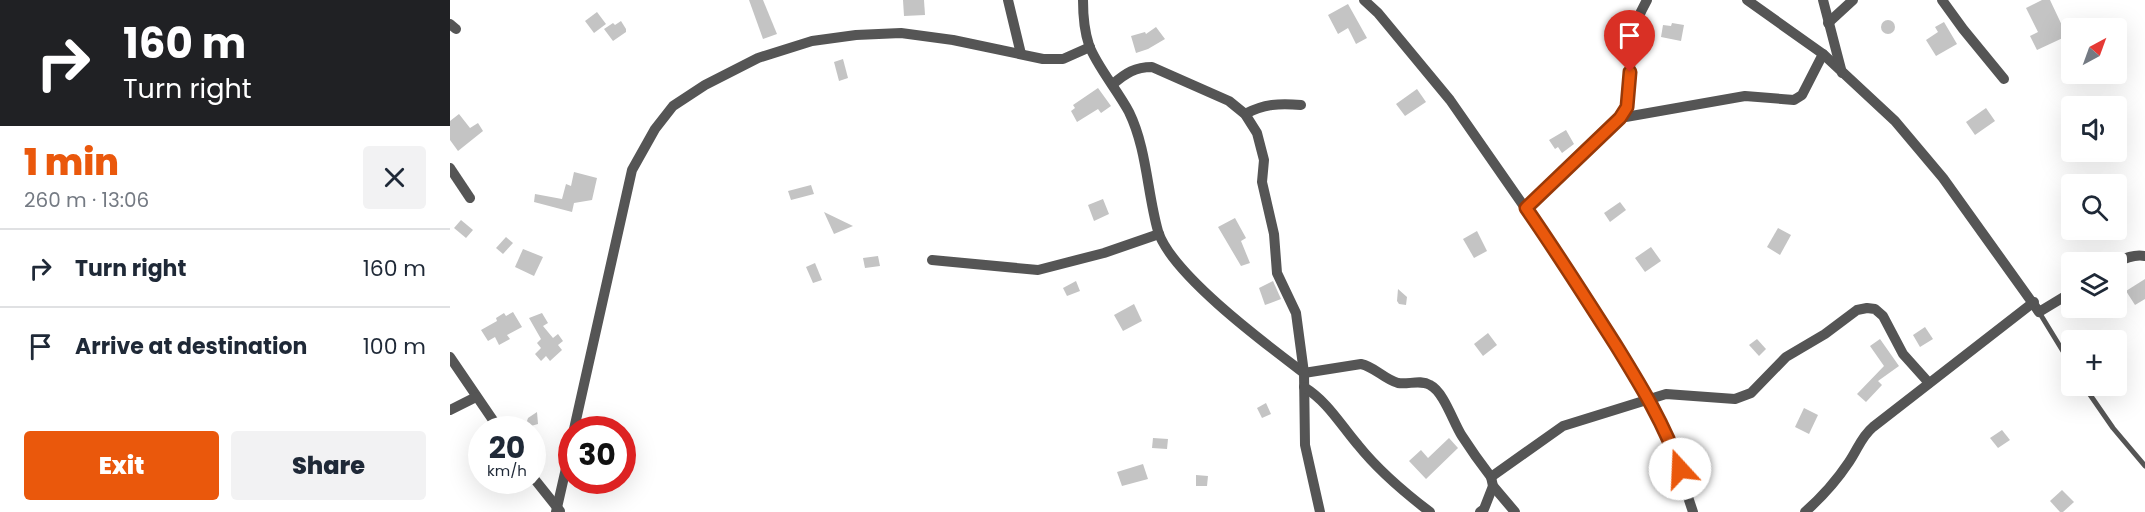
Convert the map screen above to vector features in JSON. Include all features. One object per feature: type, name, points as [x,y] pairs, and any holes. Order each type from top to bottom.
[{"type":"street","points":[[1008,0],[1021,54]]},
{"type":"street","points":[[1083,0],[1083,21],[1090,47],[1129,113],[1142,150],[1159,234],[1170,252],[1191,277],[1238,322],[1304,373],[1361,364],[1370,366],[1399,383],[1430,384],[1436,390],[1460,433],[1515,512]]},
{"type":"street","points":[[1364,0],[1378,13],[1450,100],[1571,274],[1649,399],[1670,440],[1693,512]]},
{"type":"street","points":[[1526,208],[1620,118],[1627,107],[1632,35],[1647,0]]},
{"type":"street","points":[[1747,0],[1823,54],[1895,121],[1943,178],[2037,307]]},
{"type":"street","points":[[1823,0],[1842,73]]},
{"type":"street","points":[[1828,23],[1853,0]]},
{"type":"street","points":[[1942,0],[2004,79]]},
{"type":"street","points":[[577,416],[632,170],[655,129],[673,106],[705,85],[758,58],[823,39],[901,33],[954,40],[1043,59],[1063,59],[1090,47]]},
{"type":"street","points":[[1620,118],[1745,96],[1794,100],[1802,95],[1823,54]]},
{"type":"street","points":[[1113,84],[1127,72],[1139,67],[1152,68],[1229,101],[1245,114],[1257,133],[1264,160],[1262,182],[1274,234],[1275,265],[1296,313],[1304,373],[1305,445],[1320,512]]},
{"type":"street","points":[[1245,114],[1259,107],[1277,103],[1300,105]]},
{"type":"street","points":[[450,168],[470,198]]},
{"type":"street","points":[[932,260],[1038,270],[1104,253],[1159,234]]},
{"type":"street","points":[[2127,258],[2145,256]]},
{"type":"street","points":[[1805,512],[1838,477],[1867,432],[1929,383],[2037,307],[2061,297]]},
{"type":"street","points":[[1480,512],[1484,509],[1492,481],[1563,426],[1665,394],[1735,399],[1751,393],[1786,357],[1825,334],[1857,310],[1875,309],[1883,316],[1904,354],[1929,383]]},
{"type":"street","points":[[450,357],[490,416]]},
{"type":"street","points":[[1304,387],[1331,408],[1359,447],[1430,512]]},
{"type":"street","points":[[450,410],[476,397]]},
{"type":"street","points":[[545,494],[558,511]]},
{"type":"street","points":[[558,511],[561,494]]},
{"type":"lane","points":[[2037,307],[2061,347]]},
{"type":"lane","points":[[2091,396],[2113,428],[2145,466]]},
{"type":"building","points":[[749,0],[763,0],[777,34],[763,39]]},
{"type":"building","points":[[903,0],[924,0],[925,15],[904,16]]},
{"type":"building","points":[[2042,0],[2050,0],[2061,23],[2061,39],[2037,50],[2030,36],[2038,32],[2026,8]]},
{"type":"building","points":[[1348,4],[1367,38],[1356,44],[1348,28],[1338,34],[1328,15]]},
{"type":"building","points":[[597,12],[606,24],[594,33],[585,21]]},
{"type":"building","points":[[1888,20],[1893,22],[1895,27],[1893,32],[1888,34],[1883,32],[1881,27],[1883,22]]},
{"type":"building","points":[[621,21],[626,32],[613,41],[604,29]]},
{"type":"building","points":[[1944,22],[1957,44],[1936,56],[1926,40],[1938,32],[1935,27]]},
{"type":"building","points":[[1672,23],[1684,25],[1681,41],[1661,37],[1663,25],[1671,26]]},
{"type":"building","points":[[1156,27],[1165,39],[1136,53],[1131,36],[1145,32],[1146,34]]},
{"type":"building","points":[[843,59],[848,78],[839,81],[834,62]]},
{"type":"building","points":[[1098,88],[1111,106],[1101,113],[1098,109],[1077,122],[1071,111],[1075,108],[1073,105]]},
{"type":"building","points":[[1417,89],[1426,102],[1405,116],[1396,104]]},
{"type":"building","points":[[1986,108],[1995,121],[1975,135],[1966,122]]},
{"type":"building","points":[[459,114],[470,128],[478,123],[483,131],[458,151],[450,140],[450,121]]},
{"type":"building","points":[[1566,130],[1574,144],[1562,153],[1558,147],[1555,149],[1549,140]]},
{"type":"building","points":[[574,172],[597,178],[592,200],[574,203],[572,212],[534,202],[535,194],[562,199],[566,184],[571,186]]},
{"type":"building","points":[[811,185],[814,194],[791,200],[788,191]]},
{"type":"building","points":[[1103,199],[1109,214],[1094,221],[1088,205]]},
{"type":"building","points":[[1620,202],[1626,210],[1610,222],[1604,213]]},
{"type":"building","points":[[824,212],[853,226],[834,234]]},
{"type":"building","points":[[1235,218],[1246,238],[1241,241],[1250,263],[1241,266],[1218,227]]},
{"type":"building","points":[[461,220],[473,230],[466,238],[454,228]]},
{"type":"building","points":[[1778,228],[1791,235],[1780,255],[1767,247]]},
{"type":"building","points":[[1477,231],[1487,251],[1474,258],[1463,239]]},
{"type":"building","points":[[506,237],[513,243],[503,254],[496,248]]},
{"type":"building","points":[[1651,247],[1661,261],[1645,272],[1635,258]]},
{"type":"building","points":[[523,249],[543,257],[534,276],[515,267]]},
{"type":"building","points":[[878,256],[880,266],[865,268],[863,258]]},
{"type":"building","points":[[815,263],[822,280],[813,283],[806,267]]},
{"type":"building","points":[[2145,279],[2145,299],[2135,305],[2127,290]]},
{"type":"building","points":[[1076,281],[1080,291],[1067,296],[1063,288]]},
{"type":"building","points":[[1273,281],[1281,299],[1265,305],[1259,288]]},
{"type":"building","points":[[1398,289],[1407,297],[1406,305],[1399,304],[1397,301]]},
{"type":"building","points":[[1134,304],[1142,321],[1123,331],[1114,315]]},
{"type":"building","points":[[513,312],[522,327],[507,335],[510,339],[499,345],[495,337],[488,341],[481,330],[497,321],[496,318],[504,313],[506,316]]},
{"type":"building","points":[[542,313],[548,323],[543,326],[553,338],[558,334],[563,341],[558,345],[562,350],[550,361],[546,356],[541,361],[535,354],[541,348],[537,343],[541,339],[529,318]]},
{"type":"building","points":[[1925,327],[1933,339],[1920,347],[1913,335]]},
{"type":"building","points":[[1488,333],[1497,345],[1483,356],[1474,344]]},
{"type":"building","points":[[1757,339],[1766,349],[1759,356],[1749,345]]},
{"type":"building","points":[[1880,339],[1899,366],[1878,381],[1882,385],[1866,402],[1857,394],[1884,366],[1870,346]]},
{"type":"building","points":[[1266,403],[1271,414],[1262,418],[1257,408]]},
{"type":"building","points":[[1804,408],[1818,415],[1809,434],[1795,427]]},
{"type":"building","points":[[2002,430],[2010,440],[1998,448],[1990,438]]},
{"type":"building","points":[[1153,438],[1168,439],[1167,449],[1152,448]]},
{"type":"building","points":[[1449,438],[1458,448],[1426,479],[1409,461],[1421,450],[1428,458]]},
{"type":"building","points":[[1143,464],[1148,479],[1122,486],[1117,472]]},
{"type":"building","points":[[1196,475],[1208,476],[1207,486],[1196,486]]},
{"type":"building","points":[[2062,490],[2074,502],[2060,512],[2050,501]]},
{"type":"route","points":[[1630,72],[1627,107],[1620,118],[1526,208],[1571,274],[1649,399],[1670,440],[1680,469]]}]
